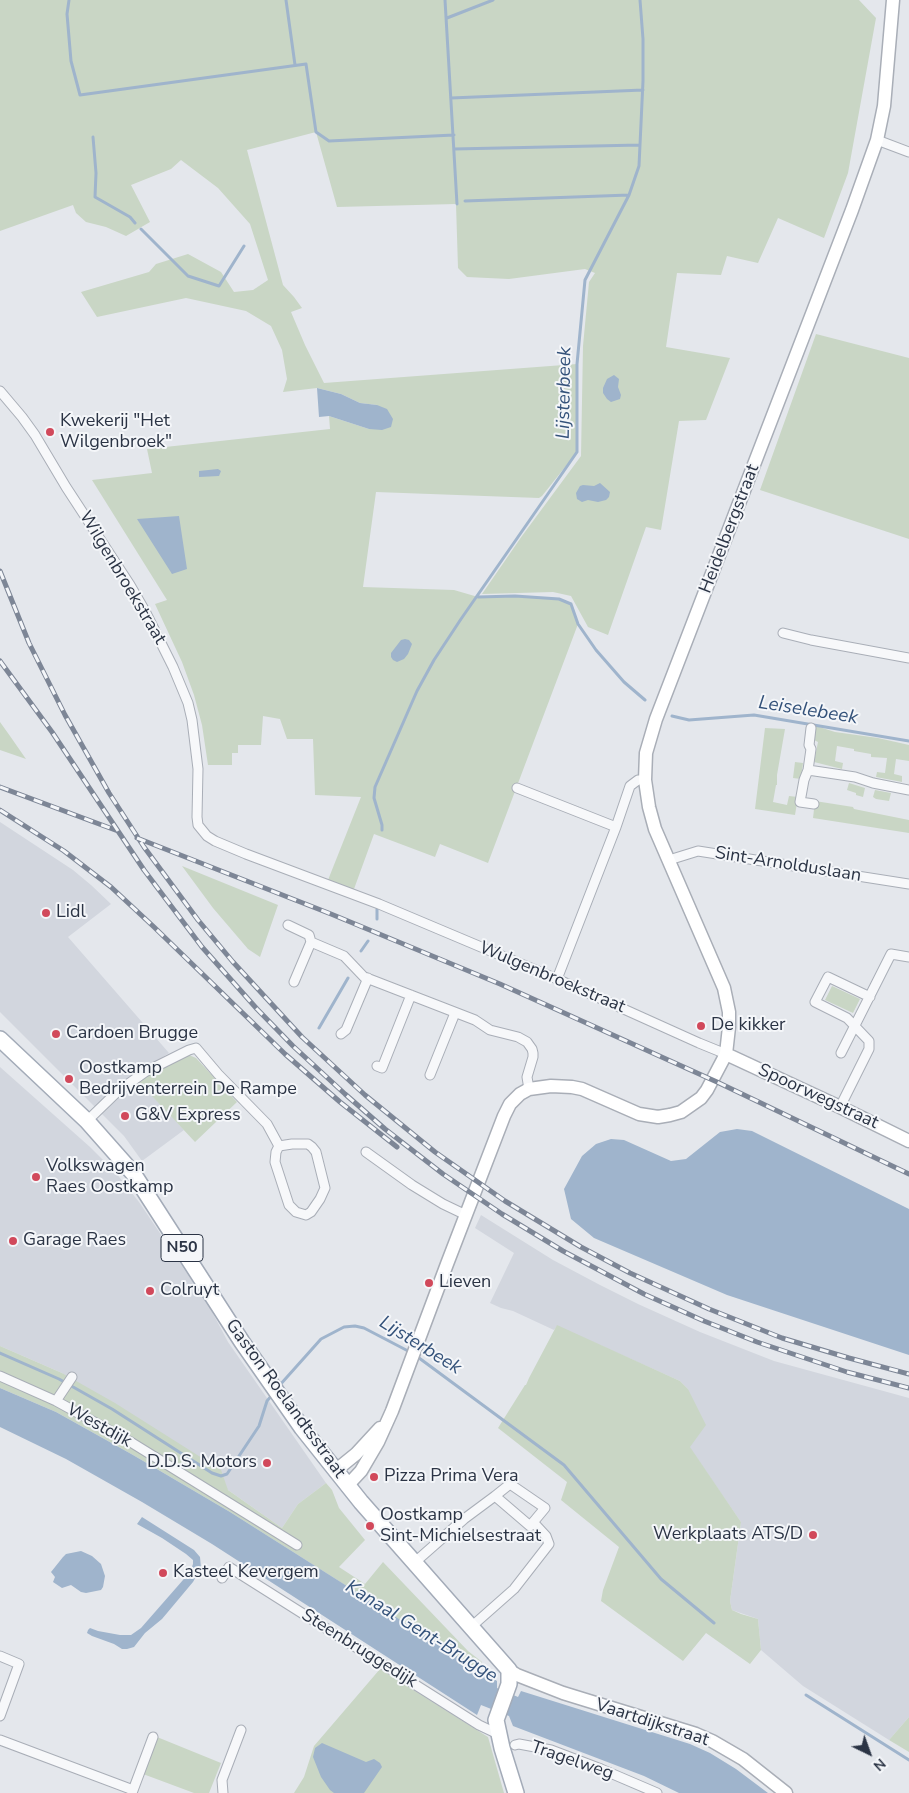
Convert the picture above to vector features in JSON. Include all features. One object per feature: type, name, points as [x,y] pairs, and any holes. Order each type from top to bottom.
[{"type":"main road","name":"Heidelbergstraat","points":[[726,1054],[729,1012],[724,988],[655,828],[649,808],[645,780],[646,753],[656,719],[852,210],[877,140],[884,106],[893,0]]},
{"type":"main road","name":"Gaston Roelandtsstraat","points":[[0,1038],[87,1121],[133,1173],[282,1399],[348,1486],[418,1568]]},
{"type":"main road","points":[[348,1486],[361,1471],[378,1442],[392,1412],[510,1104],[520,1094],[529,1089],[550,1086],[572,1087],[582,1089],[638,1114],[658,1117],[670,1115],[681,1112],[701,1098],[726,1054]]},
{"type":"main road","name":"Spoorwegstraat","points":[[726,1054],[909,1141]]},
{"type":"main road","points":[[336,1471],[379,1430],[392,1412]]},
{"type":"main road","name":"N50","points":[[418,1568],[509,1670]]},
{"type":"main road","points":[[509,1670],[510,1684],[496,1720],[502,1748],[516,1793]]},
{"type":"main road","name":"Vaartdijkstraat","points":[[509,1670],[563,1693],[679,1728],[712,1741],[743,1759],[786,1793]]},
{"type":"street","points":[[877,140],[909,152]]},
{"type":"street","name":"Wilgenbroekstraat","points":[[0,391],[22,416],[35,435],[66,487],[130,585],[173,667],[188,703],[195,733],[198,769],[197,817],[198,825],[202,831],[215,841],[246,854],[378,904]]},
{"type":"street","points":[[782,633],[909,658]]},
{"type":"street","points":[[811,728],[808,770],[800,802],[814,804]]},
{"type":"street","points":[[808,770],[855,777],[873,783],[909,790]]},
{"type":"street","points":[[558,979],[630,786],[638,780],[645,780]]},
{"type":"street","points":[[517,788],[616,827]]},
{"type":"street","name":"Sint-Arnolduslaan","points":[[669,860],[698,851],[909,884]]},
{"type":"street","name":"Wulgenbroekstraat","points":[[378,904],[558,979],[726,1054]]},
{"type":"street","points":[[288,925],[309,935],[311,942],[294,982]]},
{"type":"street","points":[[311,942],[344,956],[368,978],[475,1020],[490,1030],[518,1037],[530,1045],[533,1057],[527,1076],[529,1089]]},
{"type":"street","points":[[841,1053],[891,954],[909,957]]},
{"type":"street","points":[[840,1107],[870,1044],[868,1038],[847,1018],[815,1002],[828,977],[870,997]]},
{"type":"street","points":[[341,1034],[346,1030],[368,978]]},
{"type":"street","points":[[377,1066],[382,1068],[411,995]]},
{"type":"street","points":[[430,1075],[456,1013]]},
{"type":"street","points":[[87,1121],[117,1092],[145,1072],[196,1048],[218,1074],[267,1124],[279,1146]]},
{"type":"street","points":[[308,1144],[316,1152],[324,1188],[320,1199],[311,1212],[301,1215],[289,1205],[276,1162],[276,1152],[279,1146],[308,1144]]},
{"type":"street","points":[[366,1152],[412,1185],[443,1204],[466,1215]]},
{"type":"street","name":"Westdijk","points":[[0,1376],[56,1402],[136,1446],[297,1544]]},
{"type":"street","points":[[56,1402],[72,1378]]},
{"type":"street","points":[[418,1568],[464,1519],[510,1484],[545,1508],[530,1526],[495,1496]]},
{"type":"street","points":[[471,1627],[514,1589],[549,1544],[546,1536],[533,1522]]},
{"type":"street","name":"Steenbruggedijk","points":[[222,1578],[229,1567],[471,1720],[500,1735]]},
{"type":"street","points":[[0,1656],[19,1664],[0,1716]]},
{"type":"street","points":[[223,1793],[222,1780],[242,1730]]},
{"type":"street","points":[[0,1740],[132,1792],[153,1737]]},
{"type":"street","name":"Tragelweg","points":[[515,1745],[519,1744],[552,1750],[657,1793]]},
{"type":"shaded area","points":[[0,822],[73,870],[111,904],[68,937],[169,1053],[134,1076],[184,1130],[142,1161],[124,1136],[0,1012]]},
{"type":"shaded area","points":[[0,1067],[90,1147],[116,1173],[139,1202],[209,1306],[228,1342],[326,1483],[298,1504],[282,1528],[62,1373],[0,1346]]},
{"type":"shaded area","points":[[481,1215],[553,1260],[638,1304],[700,1332],[774,1361],[909,1398],[909,1717],[889,1740],[803,1686],[761,1650],[758,1619],[732,1610],[730,1601],[741,1522],[689,1447],[688,1389],[680,1381],[557,1326],[554,1330],[513,1311],[490,1303],[514,1253],[475,1228]]},
{"type":"green space","points":[[0,0],[490,0],[480,5],[493,0],[859,0],[876,18],[848,173],[824,238],[778,218],[758,263],[727,256],[721,275],[677,273],[666,347],[730,358],[706,420],[679,421],[661,530],[646,527],[608,635],[588,627],[571,596],[553,592],[482,594],[581,456],[583,346],[589,282],[595,273],[585,269],[509,279],[467,277],[458,268],[456,204],[337,207],[316,132],[247,150],[283,285],[302,308],[291,312],[324,383],[577,364],[577,452],[539,498],[376,492],[363,587],[454,590],[478,597],[515,596],[559,599],[571,604],[578,624],[488,863],[440,844],[435,857],[374,834],[354,889],[349,888],[328,880],[361,797],[315,795],[313,739],[287,739],[280,719],[263,716],[261,745],[238,745],[238,753],[232,753],[232,765],[208,765],[202,725],[194,695],[182,662],[155,604],[167,600],[92,480],[152,473],[147,449],[330,429],[329,416],[369,429],[377,405],[360,403],[341,394],[317,388],[283,392],[287,379],[282,350],[271,326],[246,311],[186,298],[97,317],[81,292],[149,272],[156,264],[188,254],[221,272],[234,292],[253,290],[268,280],[250,224],[218,188],[181,160],[171,169],[131,185],[150,222],[126,236],[106,227],[86,222],[76,213],[73,205],[0,231]]},
{"type":"green space","points":[[816,334],[909,358],[909,539],[760,490]]},
{"type":"green space","points":[[0,722],[10,736],[26,759],[0,750]]},
{"type":"green space","points":[[816,726],[835,732],[878,738],[909,745],[909,761],[896,759],[894,774],[902,776],[902,782],[876,777],[877,772],[885,773],[887,758],[871,757],[871,754],[854,751],[854,749],[837,746],[835,761],[843,763],[842,769],[814,762],[818,742],[814,740]]},
{"type":"green space","points":[[765,728],[785,729],[773,802],[787,805],[789,796],[798,797],[795,815],[755,809]]},
{"type":"green space","points":[[795,762],[803,763],[801,779],[793,778]]},
{"type":"green space","points":[[849,783],[865,788],[863,797],[847,790]]},
{"type":"green space","points":[[875,790],[891,793],[889,801],[873,797]]},
{"type":"green space","points":[[815,801],[853,807],[854,809],[909,820],[909,833],[813,818]]},
{"type":"green space","points":[[182,866],[278,905],[260,957],[248,949],[213,908]]},
{"type":"green space","points":[[832,986],[860,999],[853,1013],[825,1000]]},
{"type":"green space","points":[[189,1055],[196,1058],[237,1102],[195,1142],[137,1080]]},
{"type":"green space","points":[[557,1325],[680,1381],[688,1389],[706,1425],[690,1447],[741,1522],[730,1601],[732,1610],[758,1619],[761,1650],[750,1664],[706,1633],[683,1661],[601,1601],[603,1590],[619,1547],[561,1500],[567,1482],[498,1428],[526,1385]]},
{"type":"green space","points":[[0,1346],[62,1373],[115,1403],[221,1470],[228,1490],[282,1528],[298,1504],[326,1483],[332,1490],[339,1508],[365,1540],[339,1567],[365,1584],[383,1562],[468,1651],[482,1662],[476,1668],[230,1512],[56,1412],[0,1388]]},
{"type":"green space","points":[[380,1669],[488,1737],[504,1793],[294,1793],[304,1777],[314,1746]]},
{"type":"green space","points":[[909,1717],[909,1752],[889,1740]]},
{"type":"green space","points":[[157,1737],[221,1763],[209,1793],[194,1793],[143,1774]]},
{"type":"water","points":[[614,375],[619,379],[618,387],[621,395],[620,399],[611,402],[603,393],[603,388],[607,379]]},
{"type":"water","points":[[317,388],[341,394],[360,403],[377,405],[387,409],[393,419],[391,427],[382,430],[369,429],[329,416],[319,417]]},
{"type":"water","points":[[218,469],[221,471],[219,476],[199,477],[199,471]]},
{"type":"water","points":[[600,483],[610,492],[606,500],[582,502],[577,499],[576,493],[580,486],[594,486]]},
{"type":"water","points":[[179,516],[187,569],[172,574],[137,519]]},
{"type":"water","points":[[401,640],[409,640],[412,644],[404,659],[397,662],[391,657],[391,653]]},
{"type":"water","points":[[737,1129],[752,1131],[909,1209],[909,1355],[727,1295],[594,1238],[571,1219],[564,1189],[582,1156],[596,1144],[611,1139],[624,1140],[671,1161],[686,1159],[720,1132]]},
{"type":"water","points":[[0,1388],[56,1412],[230,1512],[497,1681],[497,1688],[518,1697],[521,1691],[690,1744],[710,1753],[736,1769],[768,1793],[679,1793],[644,1776],[513,1726],[509,1716],[481,1705],[477,1715],[212,1544],[66,1459],[0,1427]]},
{"type":"water","points":[[142,1517],[194,1550],[200,1557],[201,1568],[193,1582],[162,1619],[145,1633],[134,1647],[122,1649],[92,1636],[87,1633],[88,1630],[90,1628],[120,1635],[131,1635],[141,1628],[190,1572],[193,1564],[193,1560],[186,1554],[137,1524]]},
{"type":"water","points":[[81,1551],[92,1556],[101,1564],[105,1576],[101,1590],[86,1593],[71,1585],[62,1588],[53,1582],[55,1577],[51,1572],[63,1557],[66,1554]]},
{"type":"water","points":[[322,1743],[366,1762],[374,1759],[380,1763],[382,1767],[364,1793],[334,1793],[330,1790],[321,1777],[313,1757],[315,1748]]},
{"type":"waterway","points":[[69,0],[67,14],[71,61],[80,95],[306,64],[316,132],[329,141],[454,135]]},
{"type":"waterway","points":[[286,0],[295,65]]},
{"type":"waterway","points":[[445,0],[457,204]]},
{"type":"waterway","points":[[447,18],[493,0]]},
{"type":"waterway","name":"Lijsterbeek","points":[[382,830],[374,798],[375,787],[417,691],[434,660],[461,619],[577,452],[577,364],[585,280],[629,195],[639,166],[643,81],[643,39],[640,0]]},
{"type":"waterway","points":[[451,98],[643,90]]},
{"type":"waterway","points":[[93,137],[96,173],[95,197],[130,217],[135,223]]},
{"type":"waterway","points":[[454,149],[640,145]]},
{"type":"waterway","points":[[465,201],[629,195]]},
{"type":"waterway","points":[[141,229],[188,276],[219,286],[244,246]]},
{"type":"waterway","name":"Leiselebeek","points":[[478,597],[515,596],[559,599],[571,604],[578,624],[596,650],[624,682],[645,700]]},
{"type":"waterway","name":"Leiselebeek","points":[[672,716],[689,720],[754,715],[909,741]]},
{"type":"waterway","name":"Lijsterbeek","points":[[377,909],[377,919]]},
{"type":"waterway","name":"Lijsterbeek","points":[[361,951],[368,941]]},
{"type":"waterway","name":"Lijsterbeek","points":[[319,1028],[348,978]]},
{"type":"waterway","name":"Lijsterbeek","points":[[279,1386],[321,1339],[344,1327],[355,1326],[364,1328],[410,1352]]},
{"type":"waterway","name":"Lijsterbeek","points":[[0,1353],[59,1379],[112,1409],[212,1473],[221,1476],[227,1474],[259,1426],[267,1401],[272,1395]]},
{"type":"waterway","name":"Lijsterbeek","points":[[415,1355],[564,1465],[661,1579],[714,1623]]},
{"type":"waterway","name":"Lijsterbeek","points":[[806,1695],[909,1760]]},
{"type":"railway","points":[[0,571],[29,643],[65,715],[109,793],[144,847],[198,920],[233,962],[302,1037],[365,1095],[435,1152],[505,1201],[581,1247],[630,1273],[709,1309],[782,1338],[909,1374]]},
{"type":"railway","points":[[0,661],[52,732],[144,870],[202,947],[293,1046],[385,1129],[443,1174],[502,1214],[563,1251],[644,1294],[757,1342],[847,1372],[909,1388]]},
{"type":"railway","points":[[0,787],[118,831]]},
{"type":"railway","points":[[0,810],[64,851],[111,887],[285,1054],[340,1102],[397,1147]]},
{"type":"railway","points":[[137,838],[331,914],[500,984],[717,1082],[909,1174]]},
{"type":"place","name":"Kwekerij \"Het Wilgenbroek\"","points":[[50,432]]},
{"type":"place","name":"Lidl","points":[[46,913]]},
{"type":"place","name":"De kikker","points":[[701,1026]]},
{"type":"place","name":"Cardoen Brugge","points":[[56,1034]]},
{"type":"place","name":"Oostkamp Bedrijventerrein De Rampe","points":[[69,1079]]},
{"type":"place","name":"G&V Express","points":[[125,1116]]},
{"type":"place","name":"Volkswagen Raes Oostkamp","points":[[36,1177]]},
{"type":"place","name":"Garage Raes","points":[[13,1241]]},
{"type":"place","name":"Lieven","points":[[429,1283]]},
{"type":"place","name":"Colruyt","points":[[150,1291]]},
{"type":"place","name":"D.D.S. Motors","points":[[267,1463]]},
{"type":"place","name":"Pizza Prima Vera","points":[[374,1477]]},
{"type":"place","name":"Oostkamp Sint-Michielsestraat","points":[[370,1526]]},
{"type":"place","name":"Werkplaats ATS/D","points":[[813,1535]]},
{"type":"place","name":"Kasteel Kevergem","points":[[163,1573]]},
{"type":"water label","name":"Kanaal Gent-Brugge","points":[[421,1632]]}]
